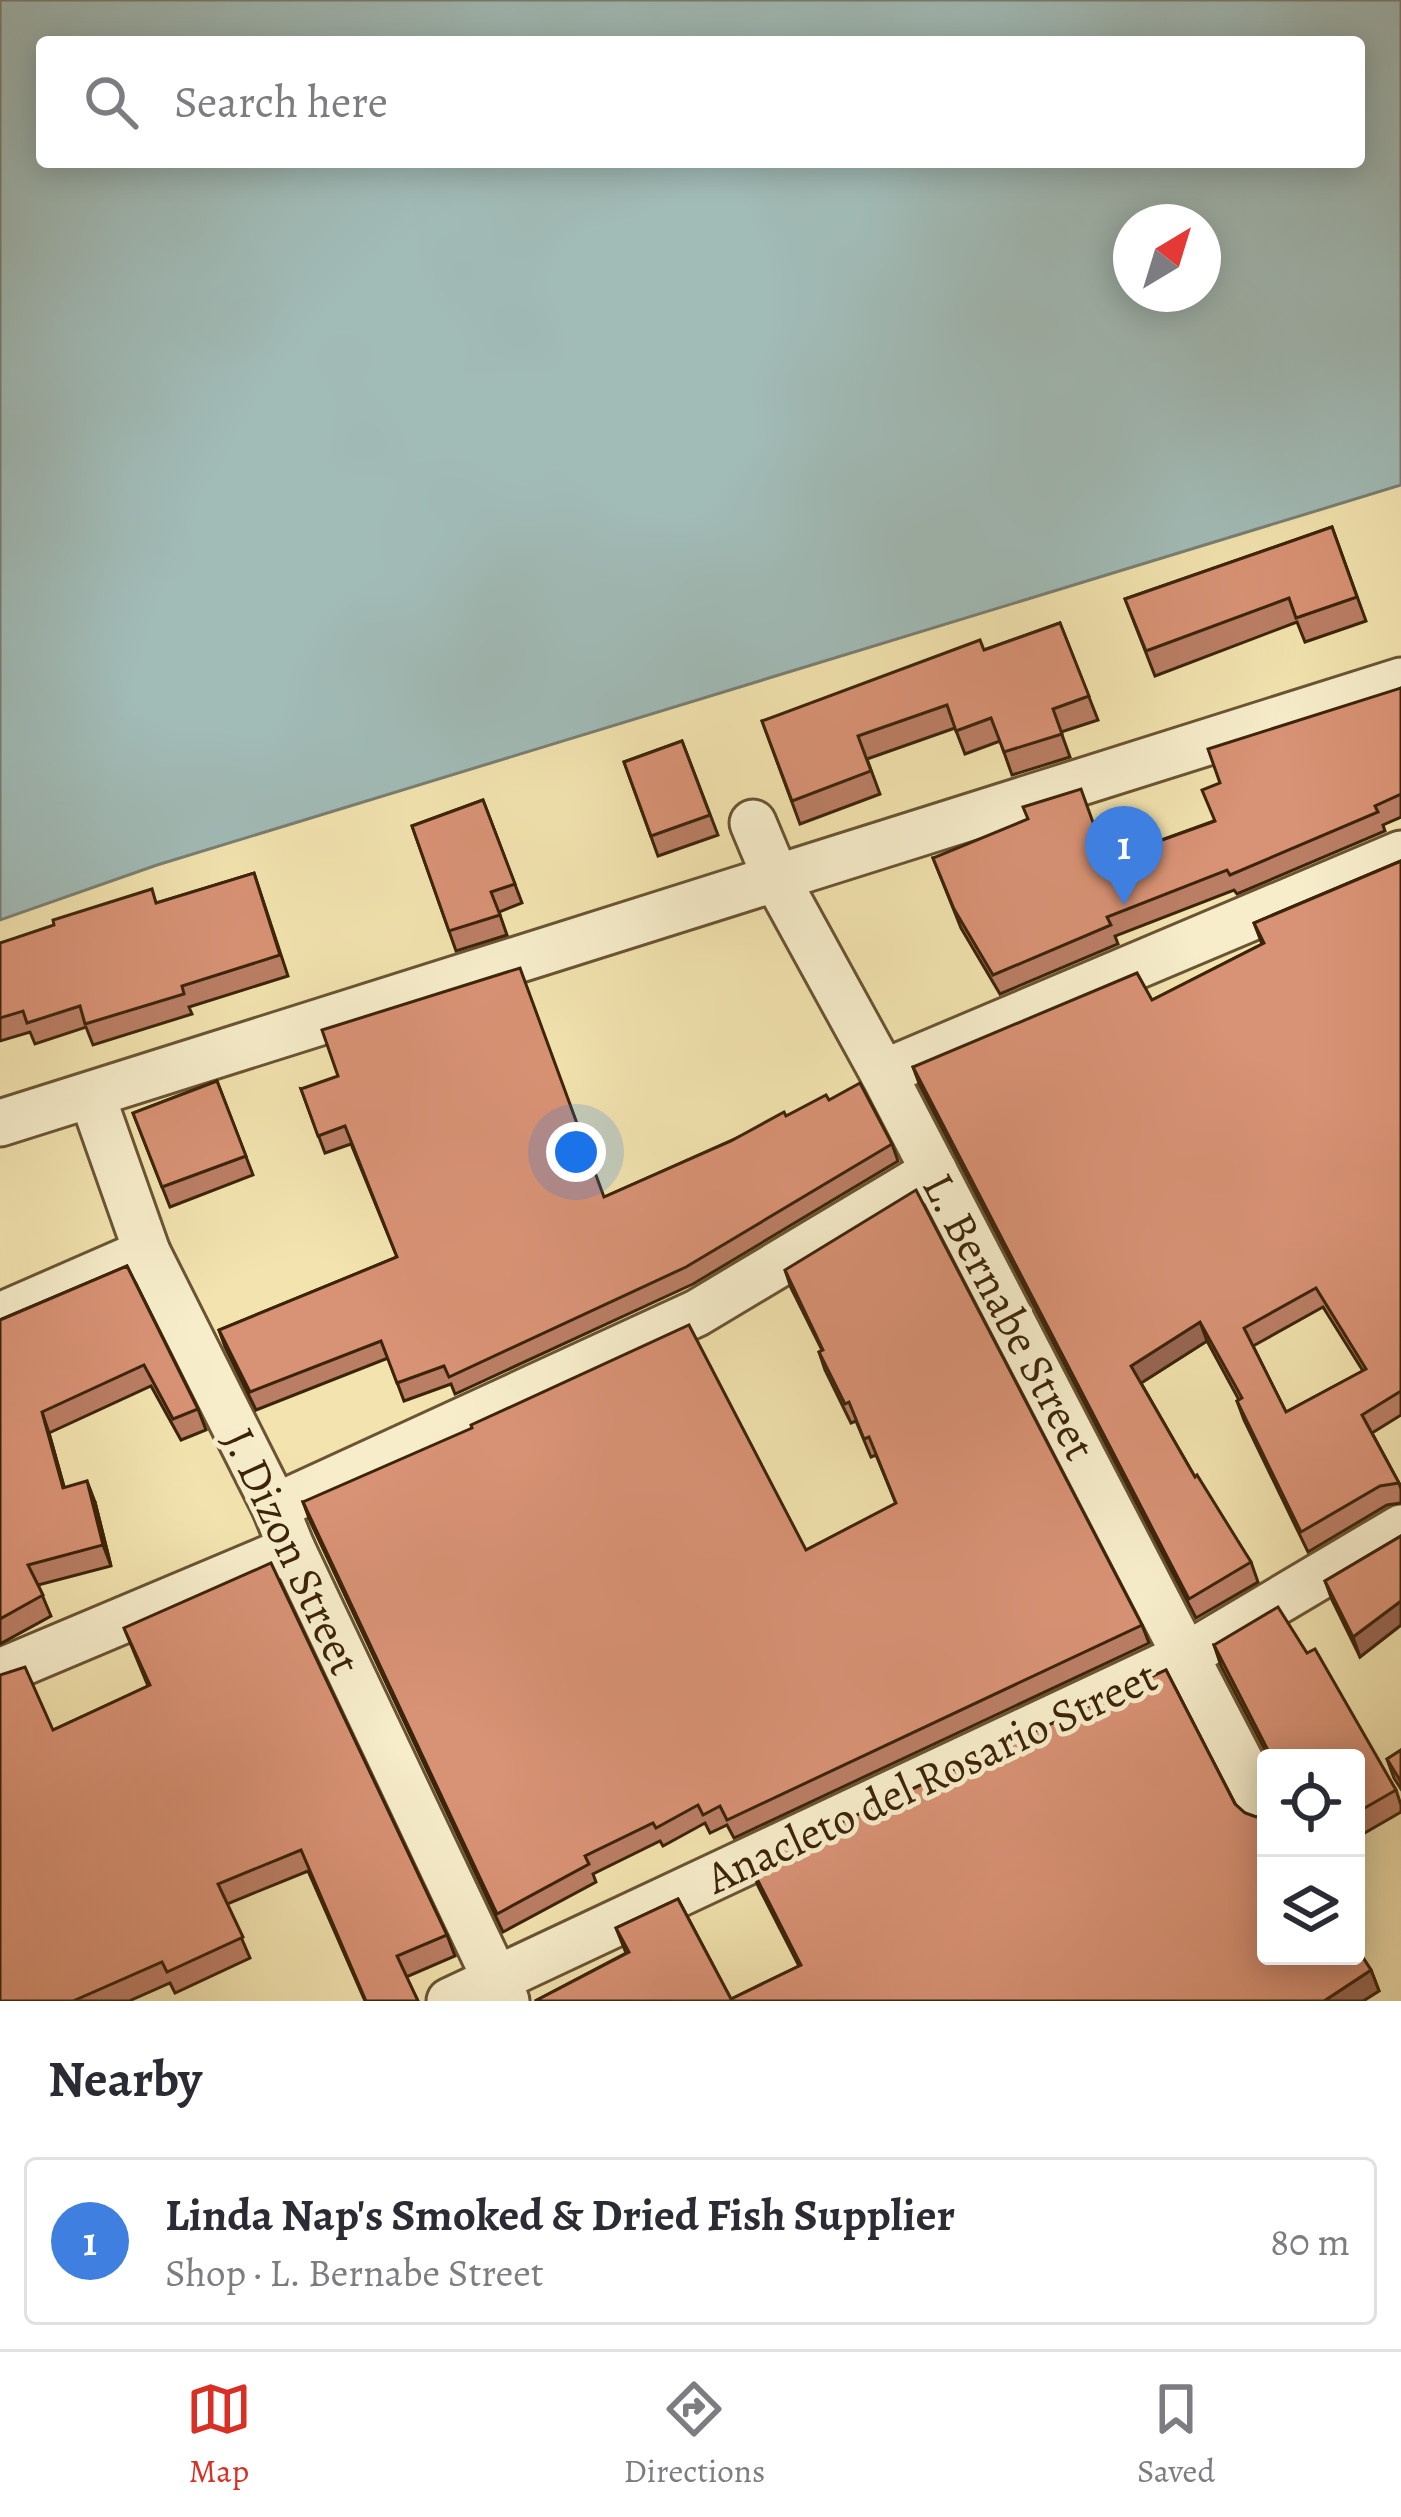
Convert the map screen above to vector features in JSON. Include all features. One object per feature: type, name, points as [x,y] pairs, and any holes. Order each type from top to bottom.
[{"type":"street","points":[[0,1123],[1401,681]]},
{"type":"street","name":"L. Bernabe Street","points":[[753,823],[776,878],[884,1073],[1257,1793]]},
{"type":"street","points":[[884,1073],[1401,854]]},
{"type":"street","name":"J. Dizon Street","points":[[92,1096],[147,1252],[275,1507],[501,1991]]},
{"type":"street","points":[[275,1507],[697,1312],[934,1171]]},
{"type":"street","points":[[0,1316],[147,1252]]},
{"type":"street","name":"Anacleto del Rosario Street","points":[[449,2001],[501,1991],[1187,1655],[1401,1528]]},
{"type":"street","points":[[0,1672],[292,1549]]},
{"type":"water","points":[[0,0],[1401,0],[1401,485],[157,865],[0,920]]},
{"type":"building","points":[[1332,527],[1357,597],[1296,618],[1289,598],[1146,651],[1125,599]]},
{"type":"building","points":[[1060,623],[1089,696],[1053,709],[1062,734],[1004,752],[991,718],[956,731],[947,705],[858,736],[871,771],[792,801],[762,721],[980,640],[984,650]]},
{"type":"building","points":[[1401,688],[1401,794],[1375,806],[1378,812],[1230,875],[1227,870],[1107,917],[1111,925],[993,975],[954,909],[933,858],[1028,819],[1023,807],[1081,789],[1104,853],[1145,838],[1148,845],[1215,821],[1202,790],[1220,783],[1208,749]]},
{"type":"building","points":[[682,741],[710,815],[651,836],[624,762]]},
{"type":"building","points":[[483,800],[515,884],[491,892],[500,915],[449,931],[412,826]]},
{"type":"building","points":[[1401,861],[1401,1391],[1362,1415],[1399,1483],[1380,1486],[1301,1532],[1237,1401],[1242,1398],[1200,1322],[1131,1366],[1251,1562],[1189,1599],[913,1067],[1137,973],[1152,1000],[1264,943],[1254,923]],"holes":[[[1316,1288],[1366,1369],[1286,1412],[1244,1328]]]},
{"type":"building","points":[[254,873],[280,955],[182,986],[184,994],[85,1024],[80,1006],[27,1023],[23,1011],[0,1018],[0,943],[54,925],[53,920],[152,889],[156,903]]},
{"type":"building","points":[[520,968],[604,1197],[784,1112],[786,1116],[826,1095],[829,1100],[860,1083],[892,1144],[686,1267],[449,1377],[444,1366],[397,1383],[381,1341],[250,1392],[219,1330],[397,1257],[345,1126],[318,1136],[301,1089],[338,1076],[322,1030]]},
{"type":"building","points":[[217,1081],[246,1156],[162,1187],[133,1113]]},
{"type":"building","points":[[916,1190],[1142,1625],[727,1820],[720,1806],[703,1815],[698,1805],[656,1828],[653,1823],[585,1856],[589,1864],[497,1914],[303,1502],[689,1325],[806,1550],[896,1503],[869,1437],[864,1439],[849,1402],[845,1404],[819,1352],[823,1350],[785,1270]]},
{"type":"building","points":[[127,1266],[198,1409],[173,1419],[144,1365],[42,1412],[63,1488],[87,1481],[103,1545],[28,1565],[43,1595],[0,1619],[0,1320]]},
{"type":"building","points":[[1401,1536],[1401,1601],[1353,1637],[1325,1581]]},
{"type":"building","points":[[271,1563],[447,1935],[397,1956],[418,2001],[366,2001],[301,1850],[218,1884],[243,1937],[167,1972],[162,1962],[73,2001],[0,2001],[0,1675],[25,1667],[53,1730],[150,1685],[124,1628]]},
{"type":"building","points":[[1278,1607],[1307,1653],[1315,1649],[1396,1790],[1365,1808],[1365,1749],[1267,1749],[1214,1645]]},
{"type":"building","points":[[1166,1670],[1235,1804],[1257,1817],[1257,1965],[1365,1965],[1365,1961],[1371,1970],[1324,2001],[535,2001],[629,1952],[616,1928],[678,1899],[731,1999],[801,1965],[750,1865]]},
{"type":"building","points":[[1401,1750],[1401,1782],[1387,1759]]},
{"type":"place","name":"Linda Nap's Smoked & Dried Fish Supplier","points":[[1124,905]]}]
